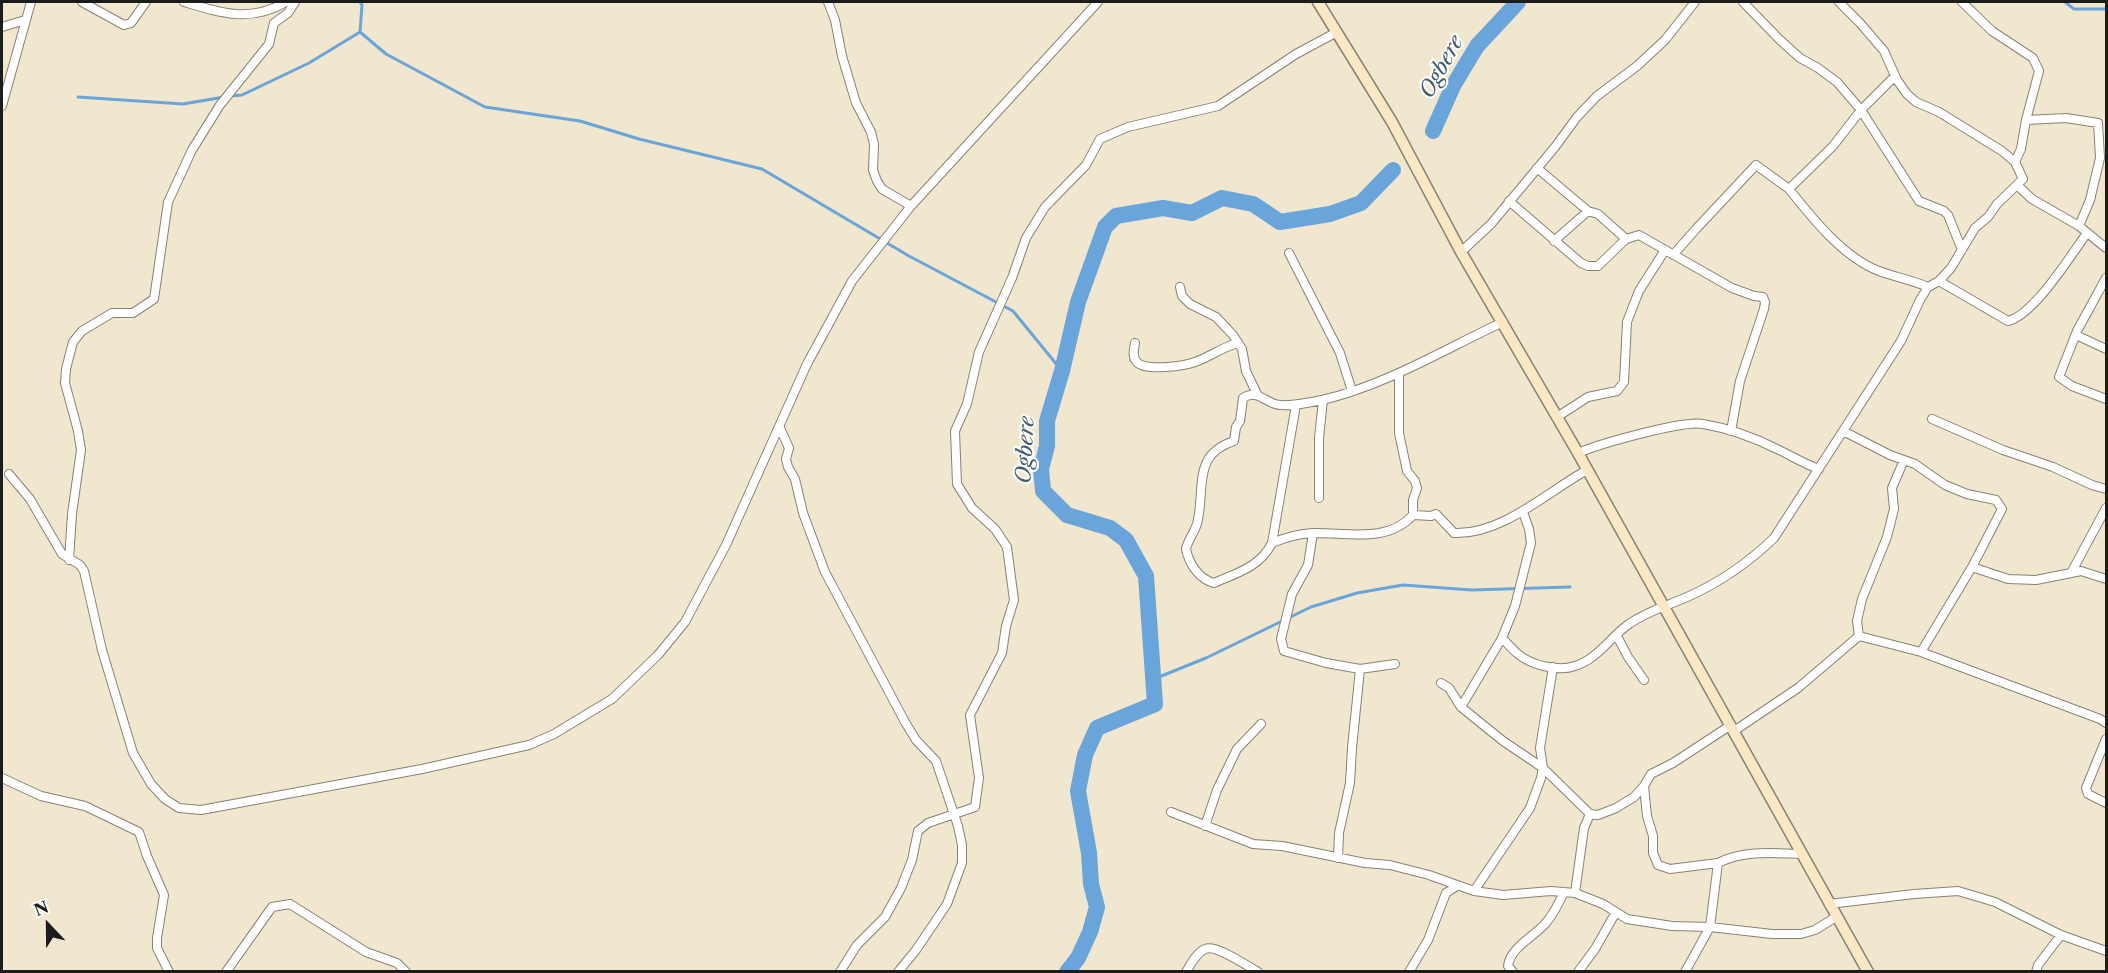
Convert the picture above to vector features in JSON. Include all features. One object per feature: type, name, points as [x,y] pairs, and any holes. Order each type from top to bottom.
[{"type":"main road","points":[[1319,2],[1392,122],[1461,252],[1578,453],[1868,972]]},
{"type":"street","points":[[2,106],[31,2]]},
{"type":"street","points":[[82,2],[124,25],[131,23],[146,2]]},
{"type":"street","points":[[184,2],[232,13],[254,14],[270,11],[286,2]]},
{"type":"street","points":[[69,560],[72,514],[81,450],[65,382],[73,342],[82,331],[112,313],[133,313],[154,299],[168,202],[192,150],[220,105],[269,44],[274,23],[288,14],[295,2]]},
{"type":"street","points":[[828,2],[835,20],[842,56],[856,103],[871,132],[874,144],[873,170],[877,181],[882,189],[911,206]]},
{"type":"street","points":[[9,474],[30,499],[62,554],[80,565],[87,578],[102,650],[133,753],[151,784],[165,799],[179,808],[201,810],[364,780],[529,745],[554,734],[612,699],[658,656],[685,622],[726,546],[807,364],[852,282],[911,206],[1098,2]]},
{"type":"street","points":[[1461,252],[1491,224],[1577,117],[1597,96],[1637,66],[1665,40],[1695,2]]},
{"type":"street","points":[[1743,2],[1794,52],[1837,82],[1861,110],[1919,201],[1944,211],[1948,215],[1962,250]]},
{"type":"street","points":[[1502,638],[1519,655],[1536,664],[1553,668],[1575,666],[1595,655],[1627,625],[1662,605],[1685,598],[1716,583],[1748,563],[1774,538],[1819,469],[1901,341],[1928,287],[1939,281],[1951,268],[1975,228],[2023,179],[2014,162],[2002,151],[1938,111],[1916,102],[1907,94],[1895,76],[1884,51],[1839,2]]},
{"type":"street","points":[[1962,2],[1992,31],[2037,63],[2039,71],[2021,149],[2014,162]]},
{"type":"street","points":[[2,27],[26,20]]},
{"type":"street","points":[[840,972],[857,945],[885,917],[901,888],[912,860],[918,831],[928,823],[954,812],[975,807],[979,778],[970,715],[1002,653],[1006,626],[1014,600],[1007,548],[995,529],[972,508],[957,484],[956,431],[967,404],[979,352],[1012,278],[1026,238],[1045,207],[1086,165],[1100,138],[1128,127],[1218,106],[1296,54],[1337,32]]},
{"type":"street","points":[[1789,189],[1833,146],[1861,110],[1895,76]]},
{"type":"street","points":[[2026,120],[2066,118],[2098,123],[2100,158],[2090,200],[2079,226]]},
{"type":"street","points":[[1673,255],[1756,165],[1789,189],[1806,211],[1852,257],[1877,271],[1928,287]]},
{"type":"street","points":[[1537,168],[1588,211],[1598,214],[1626,239]]},
{"type":"street","points":[[2018,186],[2032,199],[2079,226],[2106,248]]},
{"type":"street","points":[[1509,201],[1554,241],[1588,266],[1598,266],[1626,239],[1639,235],[1732,288],[1763,297],[1765,302],[1740,381],[1731,431]]},
{"type":"street","points":[[1554,241],[1588,211]]},
{"type":"street","points":[[1939,281],[2008,321],[2016,319],[2045,290],[2087,233]]},
{"type":"street","points":[[1557,417],[1588,397],[1617,391],[1624,382],[1627,322],[1639,291],[1665,250]]},
{"type":"street","points":[[1289,253],[1340,353],[1352,391]]},
{"type":"street","points":[[2106,278],[2076,335],[2059,377],[2072,386],[2106,399]]},
{"type":"street","points":[[1180,287],[1182,296],[1190,304],[1216,317],[1238,343],[1242,349],[1246,371],[1257,394]]},
{"type":"street","points":[[1296,405],[1272,543],[1267,553],[1251,568],[1214,583],[1209,581],[1191,565],[1186,549],[1197,525],[1205,465],[1213,452],[1221,445],[1234,441],[1243,398],[1249,394],[1257,394],[1277,405],[1296,405],[1323,400],[1399,373],[1503,322]]},
{"type":"street","points":[[2076,335],[2106,349]]},
{"type":"street","points":[[1135,343],[1134,354],[1138,364],[1143,367],[1171,367],[1195,362],[1225,346],[1238,343]]},
{"type":"street","points":[[1272,543],[1282,538],[1313,533],[1381,533],[1406,523],[1413,515],[1413,500],[1417,488],[1415,481],[1407,471],[1399,433],[1399,373]]},
{"type":"street","points":[[1319,498],[1318,438],[1323,400]]},
{"type":"street","points":[[1932,419],[2003,450],[2053,467],[2092,486],[2106,489]]},
{"type":"street","points":[[1578,453],[1693,423],[1731,431],[1777,448],[1797,461],[1819,469]]},
{"type":"street","points":[[780,428],[789,448],[786,459],[788,467],[795,479],[803,513],[825,572],[905,722],[916,740],[936,761],[954,812],[962,845],[962,863],[947,904],[898,972]]},
{"type":"street","points":[[1843,431],[1914,464],[1945,485],[1967,494],[1996,500],[2002,509],[1972,567],[1921,652]]},
{"type":"street","points":[[1859,636],[1857,621],[1862,599],[1887,537],[1894,509],[1892,488],[1904,460]]},
{"type":"street","points":[[1413,515],[1436,514],[1454,533],[1476,531],[1523,512],[1563,483],[1587,470]]},
{"type":"street","points":[[2071,573],[2106,508]]},
{"type":"street","points":[[1461,707],[1502,638],[1515,606],[1531,543],[1523,512]]},
{"type":"street","points":[[1313,533],[1308,565],[1292,594],[1281,639],[1284,651],[1326,663],[1360,669],[1395,664]]},
{"type":"street","points":[[1972,567],[2008,579],[2036,580],[2081,571],[2106,579]]},
{"type":"street","points":[[1617,636],[1644,680]]},
{"type":"street","points":[[1859,636],[1921,652],[2067,706],[2106,723]]},
{"type":"street","points":[[1441,684],[1449,688],[1461,707],[1503,741],[1543,768],[1590,814],[1598,815],[1634,797],[1651,774],[1798,688],[1859,636]]},
{"type":"street","points":[[1474,891],[1530,808],[1543,768],[1540,748],[1553,668]]},
{"type":"street","points":[[1338,858],[1339,832],[1350,783],[1360,669]]},
{"type":"street","points":[[1205,826],[1217,790],[1237,749],[1261,724]]},
{"type":"street","points":[[2106,740],[2086,788],[2088,794],[2106,803]]},
{"type":"street","points":[[2,778],[41,796],[85,807],[139,832],[164,895],[157,948],[169,972]]},
{"type":"street","points":[[1644,786],[1647,816],[1653,836],[1653,853],[1658,865],[1670,868],[1718,863],[1730,857],[1759,853],[1801,854]]},
{"type":"street","points":[[1171,812],[1253,844],[1282,846],[1365,863],[1390,865],[1429,875],[1474,891],[1503,895],[1575,893],[1627,919],[1672,926],[1800,934],[1815,930],[1836,917]]},
{"type":"street","points":[[1575,893],[1584,828],[1590,814]]},
{"type":"street","points":[[1685,972],[1710,927],[1718,863]]},
{"type":"street","points":[[1409,972],[1428,940],[1446,893],[1457,886]]},
{"type":"street","points":[[1829,904],[1958,891],[1995,902],[2061,935],[2106,951]]},
{"type":"street","points":[[1513,972],[1508,966],[1509,961],[1525,941],[1545,924],[1564,892]]},
{"type":"street","points":[[226,972],[272,907],[290,904],[366,952],[397,963],[406,972]]},
{"type":"street","points":[[1578,972],[1595,949],[1616,912]]},
{"type":"street","points":[[2036,972],[2038,965],[2061,935]]},
{"type":"street","points":[[1186,972],[1197,954],[1206,948],[1215,948],[1258,972]]},
{"type":"waterway","points":[[360,2],[362,5],[360,32]]},
{"type":"waterway","name":"Ogbere","points":[[1433,131],[1453,86],[1477,46],[1518,2]]},
{"type":"waterway","points":[[2065,2],[2074,9],[2106,9]]},
{"type":"waterway","points":[[360,32],[386,54],[485,107],[580,121],[639,139],[762,169],[909,256],[1013,311],[1062,371]]},
{"type":"waterway","points":[[230,96],[242,95],[309,63],[360,32]]},
{"type":"waterway","points":[[78,97],[183,104],[224,97]]},
{"type":"waterway","name":"Ogbere","points":[[1067,972],[1078,958],[1090,932],[1097,907],[1091,884],[1089,853],[1078,791],[1085,755],[1097,728],[1155,704],[1146,576],[1126,540],[1110,528],[1067,515],[1043,491],[1041,469],[1047,446],[1047,421],[1062,371],[1078,302],[1105,227],[1116,216],[1163,208],[1192,213],[1222,198],[1253,204],[1280,222],[1330,214],[1361,203],[1393,170]]},
{"type":"waterway","points":[[1154,679],[1206,658],[1311,607],[1357,593],[1403,585],[1472,590],[1570,587]]}]
